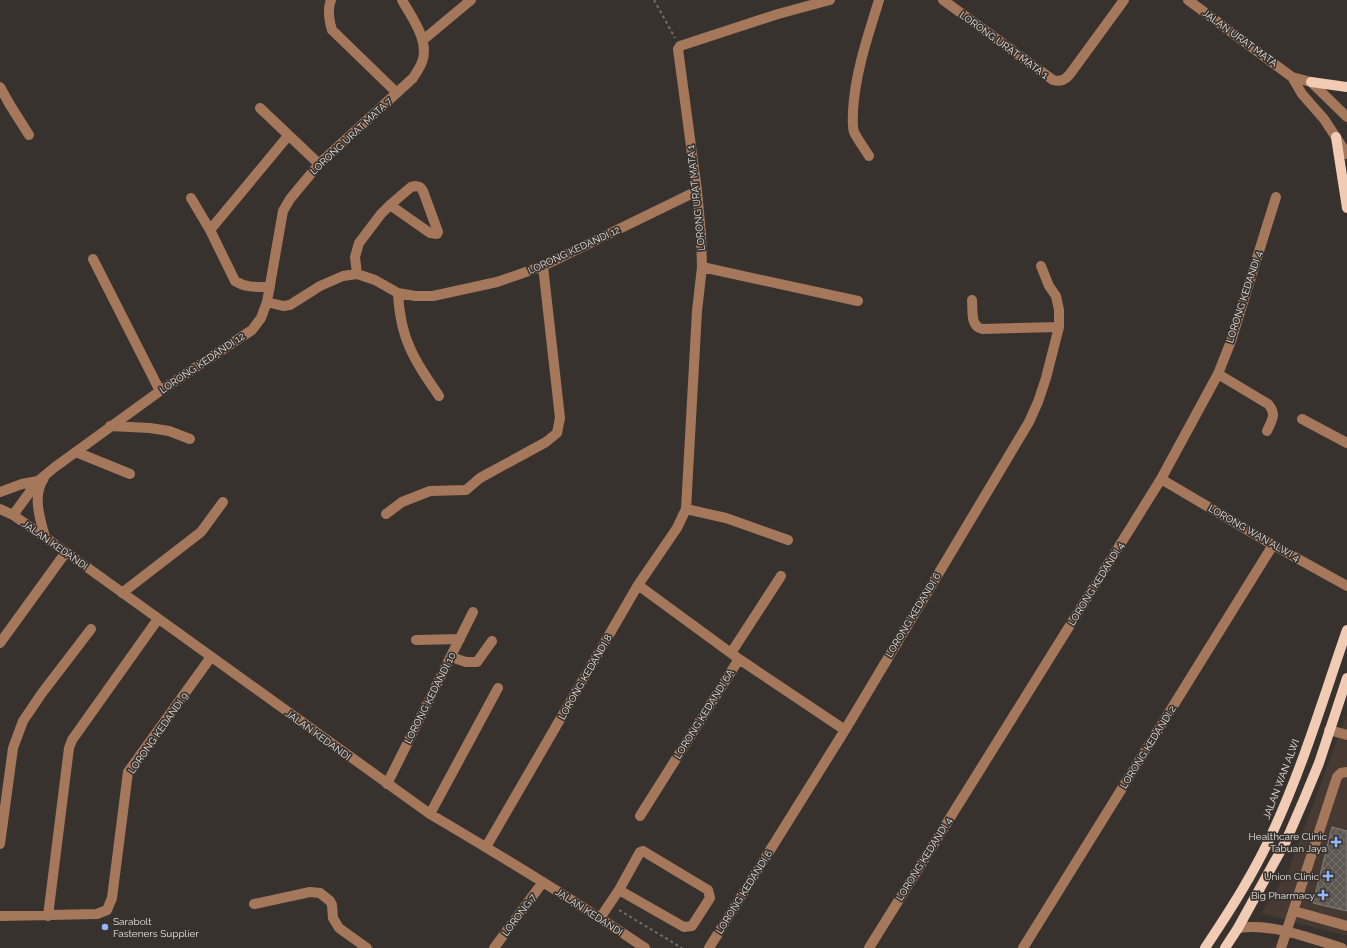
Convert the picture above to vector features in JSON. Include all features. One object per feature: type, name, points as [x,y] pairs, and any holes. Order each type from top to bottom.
[{"type":"main road","points":[[1311,82],[1347,87]]},
{"type":"main road","points":[[1336,137],[1347,208]]},
{"type":"main road","name":"JALAN WAN ALWI","points":[[1205,948],[1248,881],[1275,828],[1297,775],[1347,630]]},
{"type":"main road","points":[[1225,948],[1238,928],[1286,840],[1305,797],[1347,678]]},
{"type":"street","points":[[331,0],[328,18],[332,30],[397,93]]},
{"type":"street","name":"LORONG URAT MATA 7","points":[[267,302],[283,211],[290,198],[319,164],[413,78],[423,60],[423,40],[402,0]]},
{"type":"street","points":[[423,40],[471,0]]},
{"type":"street","points":[[680,46],[799,4],[830,0]]},
{"type":"street","points":[[869,156],[854,132],[853,118],[855,88],[863,53],[879,0]]},
{"type":"street","name":"LORONG URAT MATA 1","points":[[943,0],[1056,81],[1067,78],[1124,0]]},
{"type":"street","name":"JALAN URAT MATA","points":[[1188,0],[1292,77]]},
{"type":"street","name":"LORONG URAT MATA 1","points":[[680,46],[678,49],[697,191],[702,266],[697,311],[686,509]]},
{"type":"street","points":[[1292,77],[1311,82],[1347,117]]},
{"type":"street","points":[[1292,77],[1302,94],[1324,119],[1347,154]]},
{"type":"street","points":[[0,87],[29,135]]},
{"type":"street","points":[[260,108],[319,164]]},
{"type":"street","points":[[210,230],[288,136]]},
{"type":"street","points":[[267,302],[283,306],[290,305],[320,286],[343,276],[357,274],[355,257],[358,243],[380,214],[390,205],[411,187],[420,187],[438,229],[436,234],[430,234],[390,205]]},
{"type":"street","name":"LORONG KEDANDI 12","points":[[357,274],[375,280],[398,293],[415,296],[433,296],[497,282],[543,266],[697,191]]},
{"type":"street","name":"LORONG KEDANDI 4","points":[[869,948],[1161,479],[1218,374],[1231,341],[1276,197]]},
{"type":"street","points":[[191,198],[210,230],[235,281],[241,285],[250,287],[270,287]]},
{"type":"street","points":[[93,259],[160,392]]},
{"type":"street","points":[[386,514],[402,502],[430,492],[466,490],[480,478],[546,442],[557,433],[560,418],[543,266]]},
{"type":"street","points":[[702,266],[858,301]]},
{"type":"street","name":"LORONG KEDANDI 6","points":[[709,948],[845,730],[1029,422],[1046,378],[1059,327],[1059,310],[1056,296],[1049,286],[1041,266]]},
{"type":"street","points":[[398,293],[399,312],[410,348],[418,364],[439,396]]},
{"type":"street","points":[[972,300],[974,322],[975,326],[978,328],[1059,327]]},
{"type":"street","name":"LORONG KEDANDI 12","points":[[13,515],[38,481],[49,472],[110,426],[252,330],[261,318],[267,302]]},
{"type":"street","points":[[1218,374],[1268,404],[1273,409],[1273,416],[1267,431]]},
{"type":"street","points":[[1302,419],[1347,443]]},
{"type":"street","points":[[110,426],[150,428],[169,431],[190,439]]},
{"type":"street","points":[[76,452],[130,474]]},
{"type":"street","points":[[45,537],[38,514],[38,492],[42,481],[49,472]]},
{"type":"street","name":"LORONG WAN ALWI 4","points":[[1161,479],[1273,545],[1347,586]]},
{"type":"street","points":[[0,492],[22,484],[38,481]]},
{"type":"street","points":[[122,593],[201,532],[223,502]]},
{"type":"street","name":"JALAN KEDANDI","points":[[0,509],[13,515],[45,537],[430,814],[543,882],[644,948]]},
{"type":"street","points":[[686,509],[720,516],[788,540]]},
{"type":"street","name":"LORONG KEDANDI 8","points":[[486,847],[638,585],[677,528],[686,509]]},
{"type":"street","name":"LORONG KEDANDI 2","points":[[1023,948],[1273,545]]},
{"type":"street","points":[[0,643],[66,552]]},
{"type":"street","points":[[638,585],[735,656],[781,576]]},
{"type":"street","name":"LORONG KEDANDI 10","points":[[387,784],[473,612]]},
{"type":"street","points":[[0,916],[48,916],[69,748],[72,740],[158,619]]},
{"type":"street","points":[[0,844],[13,748],[23,721],[42,693],[91,629]]},
{"type":"street","points":[[416,640],[460,639]]},
{"type":"street","points":[[451,657],[466,662],[477,662],[492,641]]},
{"type":"street","name":"LORONG KEDANDI 6A","points":[[640,816],[735,656],[845,730]]},
{"type":"street","name":"LORONG KEDANDI 9","points":[[48,916],[97,914],[107,910],[112,898],[128,772],[211,657]]},
{"type":"street","points":[[430,814],[498,688]]},
{"type":"street","points":[[1329,730],[1347,735]]},
{"type":"street","points":[[1281,948],[1337,777],[1341,773],[1347,772]]},
{"type":"street","points":[[600,918],[619,890],[640,852],[643,851],[708,890],[710,898],[692,926],[688,928],[619,890]]},
{"type":"street","name":"LORONG 7","points":[[494,948],[543,882]]},
{"type":"street","points":[[254,904],[310,892],[320,893],[330,901],[333,918],[339,928],[361,946]]},
{"type":"street","points":[[1294,911],[1347,926]]},
{"type":"street","points":[[1238,928],[1252,926],[1266,927],[1287,932],[1317,944],[1342,948]]},
{"type":"path","points":[[654,0],[680,46]]},
{"type":"path","points":[[609,904],[682,948]]},
{"type":"shaded area","points":[[1347,714],[1347,936],[1261,913],[1288,871]]},
{"type":"building","points":[[1332,827],[1347,831],[1347,911],[1313,903]]},
{"type":"place","name":"Healthcare Clinic Tabuan Jaya","points":[[1336,842]]},
{"type":"place","name":"Union Clinic","points":[[1328,876]]},
{"type":"place","name":"Big Pharmacy","points":[[1323,895]]},
{"type":"place","name":"Sarabolt Fasteners Supplier","points":[[105,927]]}]
